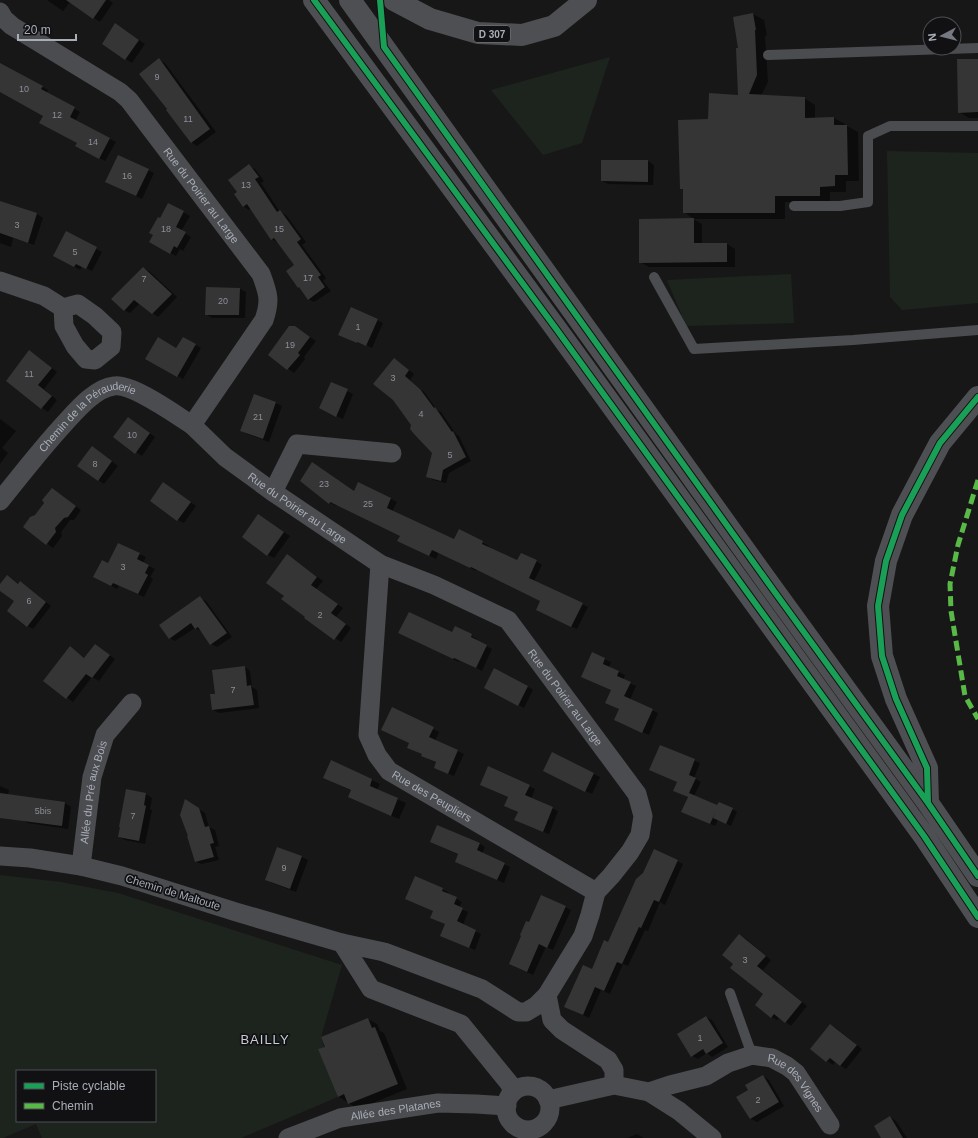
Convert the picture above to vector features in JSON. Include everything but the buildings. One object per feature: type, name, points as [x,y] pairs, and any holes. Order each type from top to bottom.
[{"type":"main road","points":[[314,0],[566,343],[910,817],[978,917]]},
{"type":"main road","points":[[350,0],[928,803],[978,876]]},
{"type":"main road","name":"D 307","points":[[394,0],[430,19],[478,33],[522,35],[554,26],[586,0]]},
{"type":"main road","points":[[928,803],[927,768],[896,699],[882,656],[878,606],[886,561],[902,515],[940,443],[978,397]]},
{"type":"street","name":"Rue du Poirier au Large","points":[[0,12],[4,19],[12,26],[120,92],[129,100],[261,274],[268,292],[268,308],[264,320],[192,425],[225,457],[273,492],[380,564],[434,585],[508,620],[636,794],[643,816],[640,835],[630,852],[596,892],[583,936],[547,995]]},
{"type":"street","points":[[0,281],[44,296],[63,308]]},
{"type":"street","name":"Chemin de la Pérauderie","points":[[0,501],[42,448],[85,402],[100,391],[114,386],[127,388],[149,398],[192,425]]},
{"type":"street","points":[[273,492],[297,444],[392,453]]},
{"type":"street","name":"Rue des Peupliers","points":[[380,564],[368,735],[377,755],[389,771],[596,892]]},
{"type":"street","name":"Allée du Pré aux Bois","points":[[81,866],[92,777],[105,735],[132,703]]},
{"type":"street","name":"Chemin de Maltoute","points":[[0,856],[30,858],[81,866],[122,876],[236,912],[342,943],[384,952],[482,989],[518,1012],[526,1012],[536,1006],[547,995]]},
{"type":"street","points":[[342,943],[371,989],[461,1024],[509,1082],[510,1099]]},
{"type":"street","points":[[547,995],[552,1020],[562,1030],[608,1060],[614,1070],[614,1085]]},
{"type":"street","name":"Rue des Vignes","points":[[649,1092],[706,1076],[728,1064],[752,1055],[772,1058],[796,1073],[830,1125]]},
{"type":"street","points":[[548,1100],[614,1085],[649,1092],[679,1111],[712,1138]]},
{"type":"street","points":[[526,1086],[533,1087],[545,1094],[548,1100],[550,1107],[547,1120],[534,1134],[518,1128],[512,1124],[508,1118],[506,1111],[510,1099],[519,1088],[526,1086]]},
{"type":"street","name":"Allée des Platanes","points":[[288,1138],[340,1118],[438,1103],[476,1104],[510,1099]]},
{"type":"lane","points":[[768,55],[978,48]]},
{"type":"lane","points":[[794,206],[840,206],[868,202],[868,136],[890,126],[978,126]]},
{"type":"lane","points":[[654,277],[694,349],[853,340],[978,330]]},
{"type":"lane","name":"Rue des Vignes","points":[[730,993],[752,1055]]},
{"type":"shaded area","points":[[610,57],[582,143],[543,155],[491,90]]},
{"type":"shaded area","points":[[887,151],[978,153],[978,303],[902,310],[890,297]]},
{"type":"shaded area","points":[[791,274],[794,323],[686,326],[667,280]]},
{"type":"shaded area","points":[[0,875],[61,882],[118,893],[342,965],[321,1037],[338,1097],[241,1138],[42,1138],[36,1124],[0,1138]]},
{"type":"marked path","points":[[978,480],[958,545],[950,584],[951,611],[965,696],[978,719]]},
{"type":"cycle path","points":[[314,0],[557,330],[924,836],[978,917]]},
{"type":"cycle path","points":[[380,0],[384,47],[928,803],[978,876]]},
{"type":"cycle path","points":[[928,803],[927,768],[896,699],[882,656],[878,606],[886,561],[902,515],[940,443],[978,397]]},
{"type":"district","name":"BAILLY","points":[[265,1039]]}]
